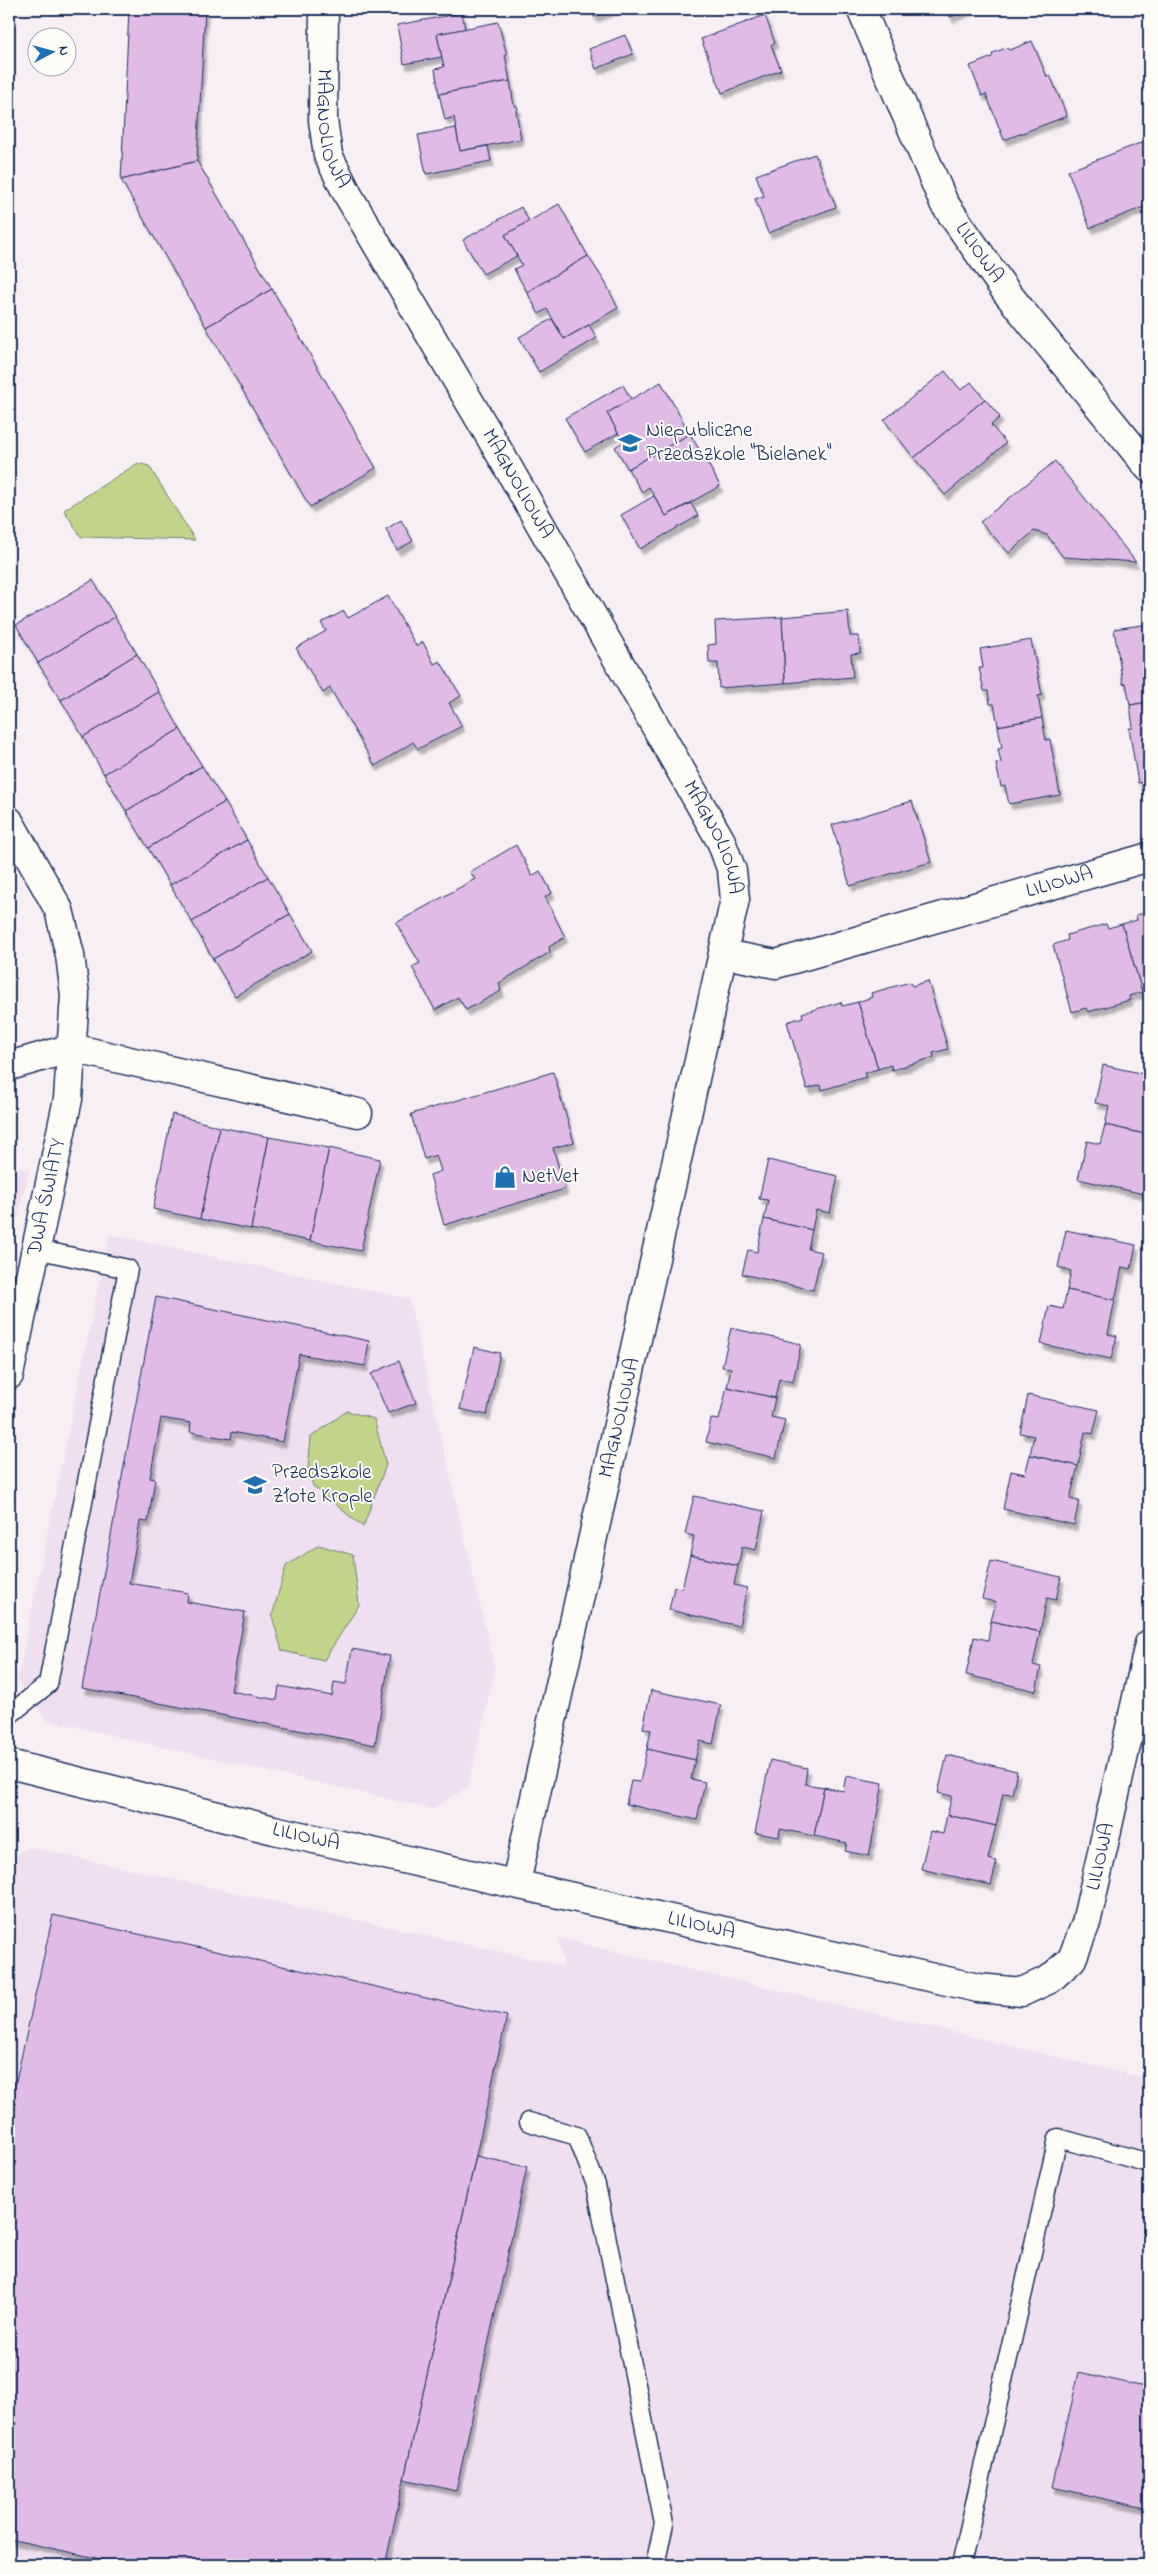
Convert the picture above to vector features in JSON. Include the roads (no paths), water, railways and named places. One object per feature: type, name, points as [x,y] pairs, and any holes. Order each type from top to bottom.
[{"type":"street","name":"MAGNOLIOWA","points":[[324,9],[323,120],[328,156],[348,195],[502,458],[720,841],[732,871],[735,899],[516,1883]]},
{"type":"street","name":"LILIOWA","points":[[861,9],[944,203],[1007,293],[1149,468]]},
{"type":"street","name":"DWA ŚWIATY","points":[[9,821],[59,910],[70,955],[75,995],[68,1100],[9,1375]]},
{"type":"street","name":"LILIOWA","points":[[724,954],[776,964],[1149,857]]},
{"type":"street","points":[[9,1066],[72,1048],[358,1113]]},
{"type":"street","name":"LILIOWA","points":[[9,1764],[274,1830],[978,1988],[1022,1992],[1050,1979],[1072,1959],[1086,1923],[1149,1644]]},
{"type":"lane","points":[[9,1715],[48,1684],[128,1269],[36,1249]]},
{"type":"lane","points":[[530,2122],[577,2136],[596,2185],[664,2524],[655,2565]]},
{"type":"lane","points":[[961,2565],[1058,2138],[1149,2163]]},
{"type":"place","name":"Niepubliczne Przedszkole \"Bielanek\"","points":[[630,443]]},
{"type":"place","name":"NetVet","points":[[505,1177]]},
{"type":"place","name":"Przedszkole Złote Krople","points":[[255,1485]]}]
